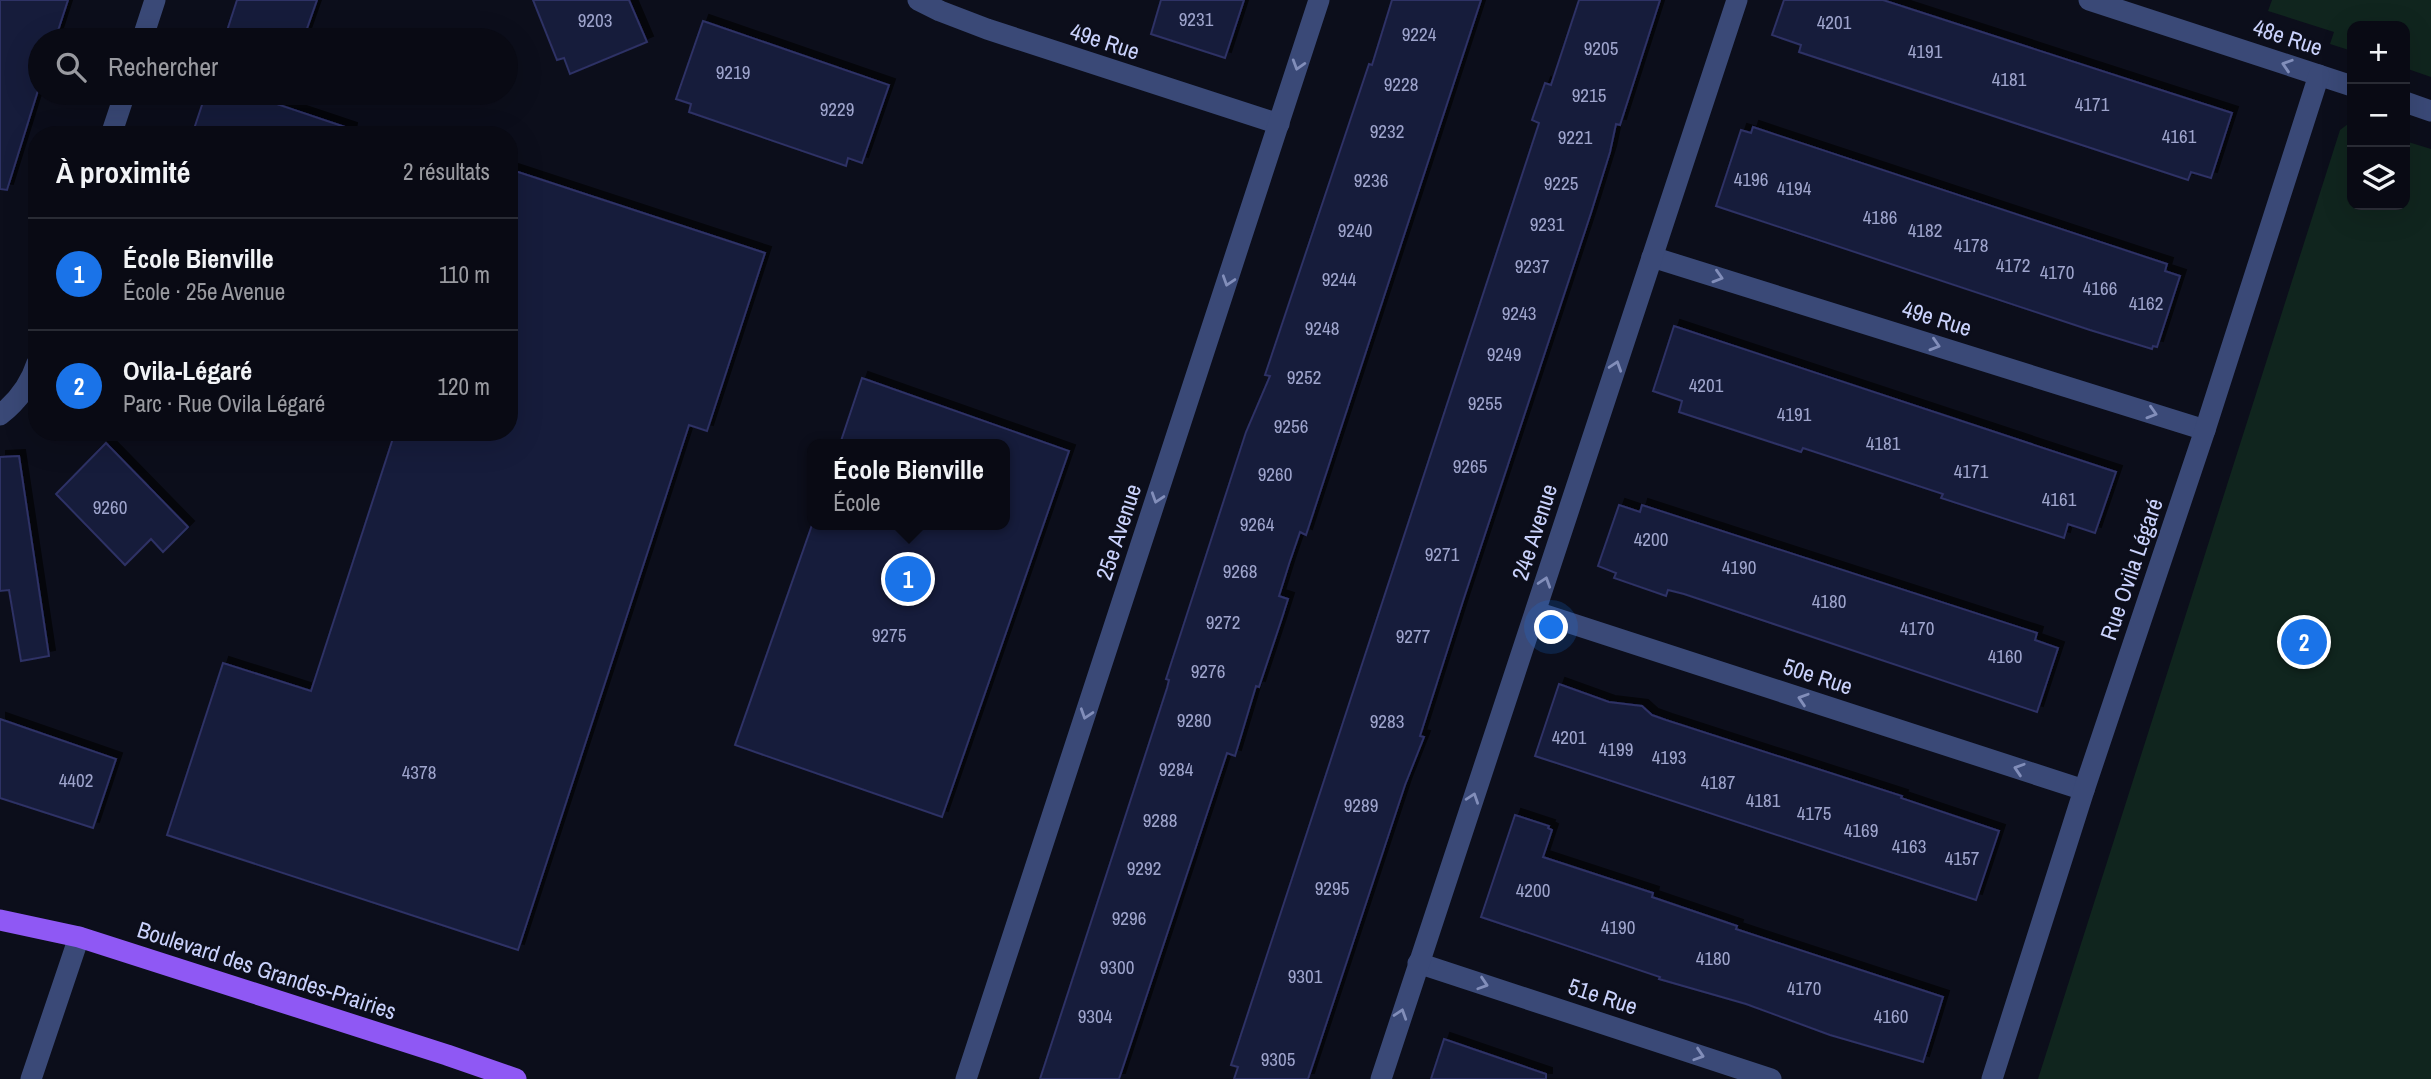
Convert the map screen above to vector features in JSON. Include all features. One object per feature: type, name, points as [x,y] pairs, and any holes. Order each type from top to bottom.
[{"type":"main road","name":"Boulevard des Grandes-Prairies","points":[[0,920],[79,937],[516,1079]]},
{"type":"street","points":[[146,28],[155,0]]},
{"type":"street","name":"49e Rue","points":[[918,0],[987,29],[1279,124]]},
{"type":"street","name":"25e Avenue","points":[[966,1079],[1319,0]]},
{"type":"street","name":"24e Avenue","points":[[1381,1079],[1737,0]]},
{"type":"street","name":"48e Rue","points":[[2089,0],[2347,84]]},
{"type":"street","name":"Rue Ovila Légaré","points":[[1992,1079],[2319,75]]},
{"type":"street","points":[[2410,104],[2431,111]]},
{"type":"street","points":[[114,126],[121,105]]},
{"type":"street","name":"49e Rue","points":[[1653,257],[2205,430]]},
{"type":"street","points":[[0,415],[11,407],[28,386]]},
{"type":"street","name":"50e Rue","points":[[1536,612],[2084,790]]},
{"type":"street","points":[[31,1079],[79,937]]},
{"type":"street","name":"51e Rue","points":[[1418,963],[1771,1079]]},
{"type":"green space","points":[[2272,0],[2431,0],[2431,77],[2410,70],[2410,21],[2347,21],[2347,49],[2330,44],[2334,32],[2268,11]]},
{"type":"green space","points":[[2347,125],[2347,210],[2410,210],[2410,143],[2431,149],[2431,1079],[2038,1079],[2340,130]]},
{"type":"building","points":[[0,0],[68,0],[59,28],[28,28],[28,105],[33,105],[7,190],[0,189]]},
{"type":"building","points":[[237,0],[317,0],[307,28],[228,28]]},
{"type":"building","points":[[533,0],[629,0],[647,42],[570,74],[564,58],[557,60]]},
{"type":"building","points":[[1161,0],[1244,0],[1225,58],[1151,34]]},
{"type":"building","points":[[1392,0],[1481,0],[1306,535],[1300,532],[1289,564],[1279,596],[1288,599],[1259,687],[1256,686],[1235,756],[1227,753],[1119,1079],[1040,1079],[1167,688],[1169,680],[1166,679],[1246,432],[1270,376],[1265,375]]},
{"type":"building","points":[[1579,0],[1660,0],[1620,125],[1616,124],[1591,213],[1463,601],[1420,736],[1424,737],[1405,785],[1308,1079],[1234,1079],[1238,1067],[1231,1065],[1539,123],[1532,120],[1545,83],[1551,85]]},
{"type":"building","points":[[1784,0],[1883,0],[2232,113],[2211,178],[2191,172],[2188,180],[1799,52],[1801,45],[1772,35]]},
{"type":"building","points":[[703,21],[889,85],[862,163],[848,158],[846,166],[689,112],[691,104],[676,99]]},
{"type":"building","points":[[202,105],[280,105],[342,126],[195,126]]},
{"type":"building","points":[[1753,127],[2167,264],[2165,271],[2180,276],[2157,347],[2153,346],[2152,349],[2090,330],[1716,206],[1741,130],[1751,133]]},
{"type":"building","points":[[518,172],[765,253],[707,431],[689,425],[518,950],[167,835],[223,663],[311,691],[392,441],[518,441]]},
{"type":"building","points":[[1674,326],[2116,472],[2095,533],[2068,524],[2064,538],[1941,498],[1943,494],[1803,448],[1801,452],[1679,412],[1682,401],[1653,391]]},
{"type":"building","points":[[862,378],[1069,451],[942,817],[735,745],[810,530],[1010,530],[1010,439],[842,439]]},
{"type":"building","points":[[106,443],[188,527],[163,552],[151,539],[125,565],[56,494]]},
{"type":"building","points":[[19,456],[49,656],[21,661],[9,590],[0,591],[0,457]]},
{"type":"building","points":[[1619,505],[1640,512],[1642,505],[2037,633],[2035,640],[2058,648],[2037,712],[1684,594],[1668,590],[1666,596],[1614,578],[1616,573],[1598,566]]},
{"type":"building","points":[[1559,684],[1609,702],[1642,706],[1652,715],[1666,720],[1902,796],[1901,798],[1999,831],[1976,900],[1535,756]]},
{"type":"building","points":[[0,719],[116,759],[93,828],[0,798]]},
{"type":"building","points":[[1515,815],[1549,826],[1552,830],[1543,857],[1653,893],[1652,897],[1737,926],[1736,929],[1943,997],[1923,1062],[1830,1035],[1746,1004],[1659,979],[1660,977],[1481,917]]},
{"type":"building","points":[[1444,1039],[1546,1074],[1546,1079],[1431,1079]]},
{"type":"place","name":"École Bienville","points":[[908,579]]},
{"type":"place","name":"Ovila-Légaré","points":[[2304,642]]}]
